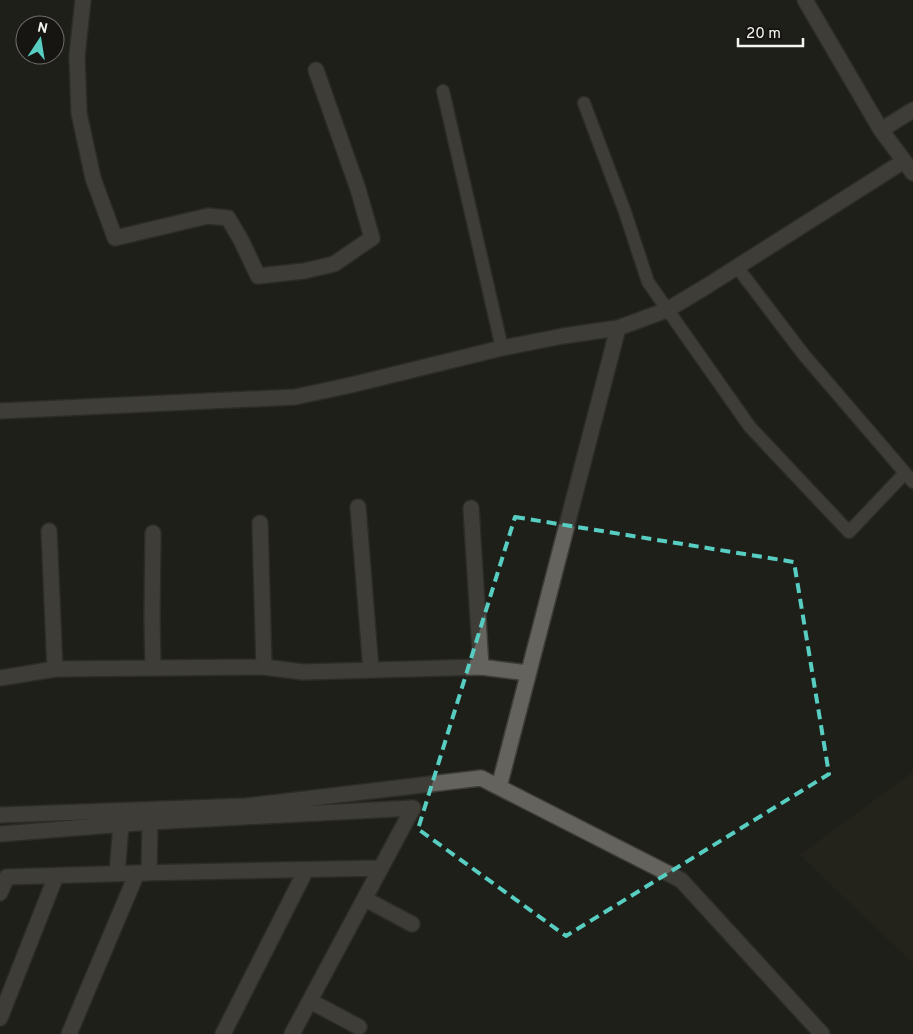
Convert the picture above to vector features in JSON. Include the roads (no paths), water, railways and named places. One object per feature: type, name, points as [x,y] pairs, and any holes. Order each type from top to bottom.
[{"type":"street","points":[[83,0],[77,56],[80,113],[93,178],[115,238],[208,216],[228,218],[258,276],[304,271],[334,264],[372,238],[358,189],[316,70]]},
{"type":"street","points":[[805,0],[881,130],[913,173]]},
{"type":"street","points":[[881,130],[913,110]]},
{"type":"street","points":[[0,412],[295,397],[502,348],[618,328],[667,310],[708,286],[904,161]]},
{"type":"street","points":[[499,787],[618,328]]},
{"type":"street","points":[[358,508],[371,670]]},
{"type":"street","points":[[471,508],[481,667]]},
{"type":"street","points":[[260,523],[264,667]]},
{"type":"street","points":[[50,531],[56,669]]},
{"type":"street","points":[[153,533],[153,668]]},
{"type":"street","points":[[0,678],[56,669],[153,668],[264,667],[304,672],[481,667],[528,673]]},
{"type":"street","points":[[0,815],[246,806],[481,778],[681,880],[822,1034]]},
{"type":"street","points":[[0,834],[150,822],[413,808],[292,1034]]},
{"type":"street","points":[[69,1034],[143,873],[150,822]]},
{"type":"street","points":[[117,874],[121,825]]},
{"type":"street","points":[[0,893],[7,877],[381,868]]},
{"type":"street","points":[[224,1034],[306,870]]},
{"type":"street","points":[[0,1018],[56,876]]},
{"type":"street","points":[[365,899],[412,924]]},
{"type":"street","points":[[310,1001],[359,1027]]},
{"type":"lane","points":[[442,90],[502,348]]},
{"type":"lane","points":[[584,103],[626,212],[648,282],[750,427],[849,532],[909,478],[804,355],[737,267]]}]
